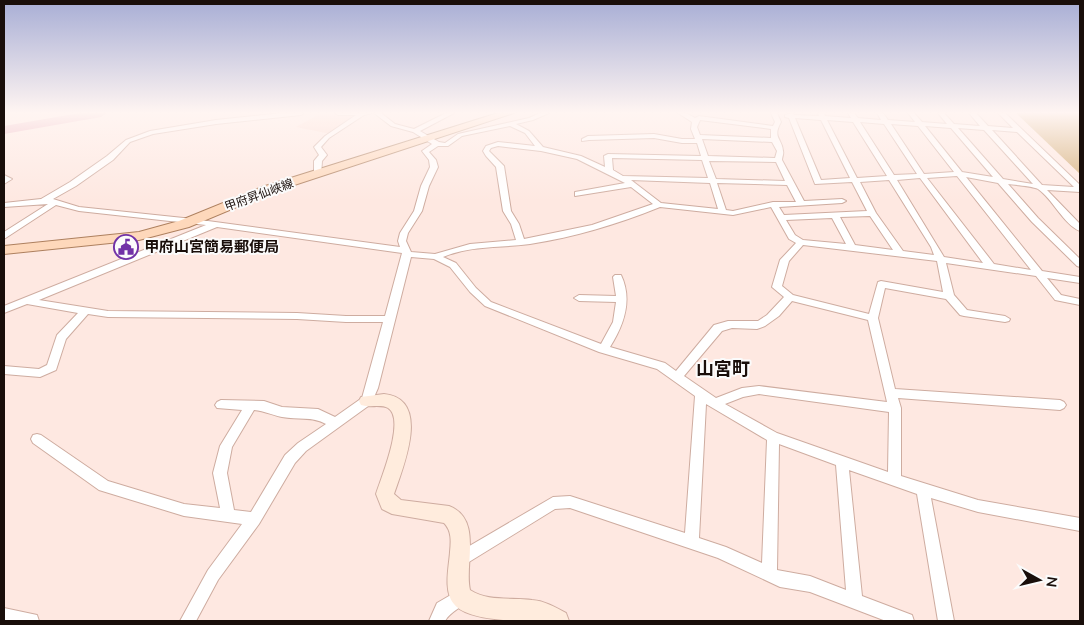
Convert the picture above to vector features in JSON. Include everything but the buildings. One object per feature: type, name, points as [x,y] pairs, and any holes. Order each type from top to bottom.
[{"type":"main road","name":"甲府昇仙峡線","points":[[4,250],[139,236],[193,221],[266,190],[431,142]]},
{"type":"street","points":[[44,201],[73,184],[110,158],[127,142]]},
{"type":"street","points":[[317,175],[318,161],[323,155],[317,147],[322,142]]},
{"type":"street","points":[[188,621],[213,576],[254,519],[290,459],[366,401],[372,388],[406,252],[402,242],[404,232],[418,211],[425,186],[434,167],[432,160],[425,152],[432,142]]},
{"type":"street","points":[[536,142],[541,148]]},
{"type":"street","points":[[700,142],[723,212]]},
{"type":"street","points":[[776,142],[780,151],[778,160],[801,204]]},
{"type":"street","points":[[801,142],[818,182],[959,174],[1040,186],[1080,189]]},
{"type":"street","points":[[835,142],[872,212],[900,254]]},
{"type":"street","points":[[868,142],[942,260],[949,296],[964,313],[1005,319]]},
{"type":"street","points":[[899,142],[922,176],[991,267]]},
{"type":"street","points":[[934,142],[1041,274],[1058,298],[1080,302]]},
{"type":"street","points":[[966,142],[1035,220],[1080,264]]},
{"type":"street","points":[[1000,142],[1080,228]]},
{"type":"street","points":[[1031,142],[1080,189]]},
{"type":"street","points":[[522,242],[507,210],[500,166],[488,155],[486,151],[488,147],[498,144],[541,148],[579,158],[623,178],[658,206]]},
{"type":"street","points":[[609,171],[608,156],[778,160]]},
{"type":"street","points":[[4,178],[8,179],[4,182]]},
{"type":"street","points":[[623,178],[789,183]]},
{"type":"street","points":[[578,194],[632,184]]},
{"type":"street","points":[[4,205],[44,201],[79,209],[193,221],[436,257],[453,265],[473,290],[488,304],[603,348],[661,366],[715,404],[772,437],[923,490],[978,506],[1080,525]]},
{"type":"street","points":[[436,257],[443,253],[463,249],[522,242],[585,231],[658,206],[733,213],[773,204],[842,201]]},
{"type":"street","points":[[4,236],[54,204]]},
{"type":"street","points":[[773,204],[792,237],[801,242],[1080,280]]},
{"type":"street","points":[[780,218],[872,212]]},
{"type":"street","points":[[834,214],[852,248]]},
{"type":"street","points":[[1067,216],[1080,221]]},
{"type":"street","points":[[4,310],[215,224]]},
{"type":"street","points":[[801,242],[785,260],[777,287],[790,297],[873,318]]},
{"type":"street","points":[[603,348],[619,324],[623,309],[618,277]]},
{"type":"street","points":[[894,480],[895,408],[873,318],[881,284],[949,296]]},
{"type":"street","points":[[677,377],[718,328],[726,324],[759,325],[777,312],[790,297]]},
{"type":"street","points":[[579,298],[622,299]]},
{"type":"street","points":[[27,300],[108,314],[389,319]]},
{"type":"street","points":[[4,370],[40,373],[52,368],[61,338],[86,310]]},
{"type":"street","points":[[715,404],[734,394],[748,390],[759,390],[895,408]]},
{"type":"street","points":[[892,393],[1060,404]]},
{"type":"street","points":[[692,543],[701,394]]},
{"type":"street","points":[[366,401],[390,401],[397,406],[403,416],[399,448],[385,494],[389,503],[400,508],[449,515],[459,525],[458,583],[461,597],[471,604],[542,612],[558,621]]},
{"type":"street","points":[[220,405],[264,406],[282,412],[318,414],[336,423]]},
{"type":"street","points":[[228,516],[220,473],[226,446],[252,406]]},
{"type":"street","points":[[769,574],[772,437]]},
{"type":"street","points":[[37,439],[104,486],[184,510],[254,519]]},
{"type":"street","points":[[842,462],[855,601]]},
{"type":"street","points":[[923,490],[946,621]]},
{"type":"street","points":[[459,560],[552,503],[578,504],[721,552],[769,574],[810,584],[906,621]]},
{"type":"street","points":[[437,621],[443,609],[461,597]]},
{"type":"street","points":[[4,616],[31,621]]},
{"type":"shaded area","points":[[1047,142],[1080,142],[1080,174]]},
{"type":"place","name":"甲府山宮簡易郵便局","points":[[126,247]]},
{"type":"district","name":"山宮町","points":[[723,369]]}]
